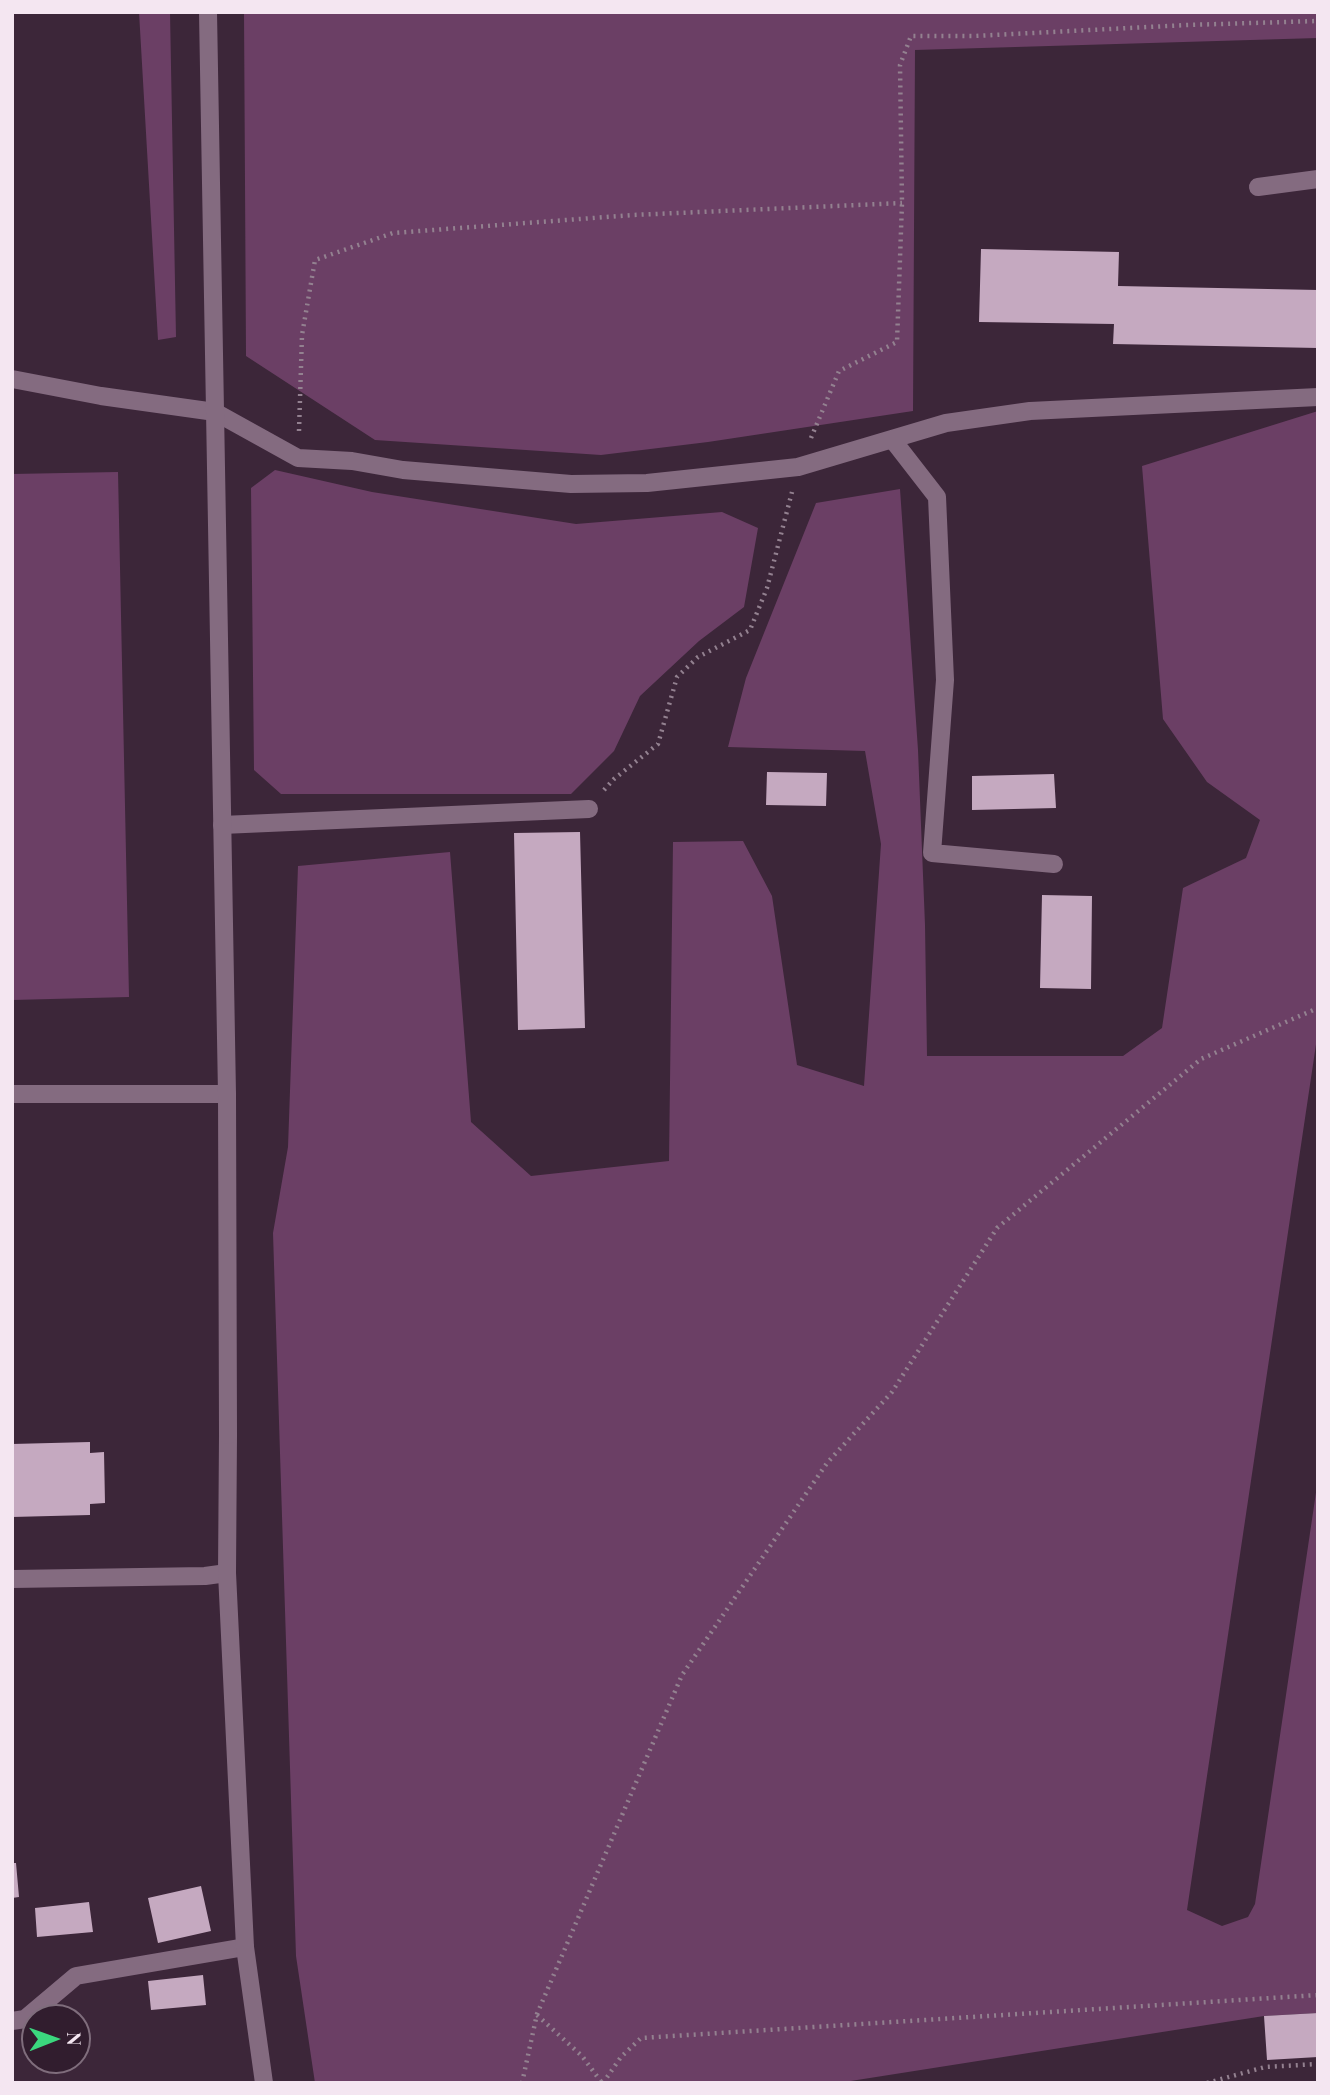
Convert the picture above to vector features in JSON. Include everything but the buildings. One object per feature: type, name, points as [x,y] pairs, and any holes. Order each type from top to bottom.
[{"type":"street","points":[[208,12],[227,1094],[227,1573],[244,1947],[264,2083]]},
{"type":"street","points":[[1258,187],[1318,179]]},
{"type":"street","points":[[12,379],[101,396],[215,412],[298,458],[352,461],[402,470],[571,484],[647,483],[798,467],[946,423],[1030,411],[1318,397]]},
{"type":"street","points":[[892,439],[937,497],[944,680],[932,853],[1054,864]]},
{"type":"street","points":[[222,825],[589,809]]},
{"type":"street","points":[[12,1094],[227,1094]]},
{"type":"street","points":[[12,1579],[205,1576],[227,1573]]},
{"type":"street","points":[[12,2021],[25,2019],[76,1976],[244,1947]]},
{"type":"path","points":[[589,809],[614,779],[658,744],[677,677],[698,657],[750,630],[767,588],[798,467],[839,371],[897,342],[902,203],[900,65],[911,36],[974,36],[1187,24],[1318,21]]},
{"type":"path","points":[[298,458],[302,335],[315,260],[393,233],[633,215],[902,203]]},
{"type":"path","points":[[522,2083],[537,2014],[682,1675],[827,1464],[892,1392],[997,1228],[1202,1059],[1318,1007]]},
{"type":"path","points":[[537,2014],[582,2056],[603,2083],[621,2057],[641,2038],[1318,1995]]},
{"type":"path","points":[[1206,2083],[1265,2067],[1318,2064]]},
{"type":"shaded area","points":[[139,12],[170,12],[176,337],[158,340]]},
{"type":"shaded area","points":[[244,12],[1318,12],[1318,38],[915,50],[913,411],[601,455],[375,440],[246,356]]},
{"type":"shaded area","points":[[1318,411],[1318,1031],[1187,1910],[1222,1926],[1248,1917],[1255,1904],[1318,1479],[1318,2013],[1264,2016],[838,2083],[315,2083],[296,1956],[273,1233],[288,1147],[298,866],[450,852],[471,1122],[531,1176],[669,1161],[673,842],[743,841],[772,896],[797,1065],[864,1086],[881,844],[865,751],[728,747],[746,678],[816,503],[900,489],[918,750],[927,1056],[1123,1056],[1162,1028],[1183,888],[1246,858],[1260,820],[1207,782],[1163,719],[1142,466]]},
{"type":"shaded area","points":[[275,470],[372,492],[576,524],[722,512],[758,528],[744,607],[699,641],[640,696],[614,751],[571,794],[281,794],[254,770],[251,488]]},
{"type":"shaded area","points":[[118,472],[129,997],[12,1000],[12,474]]}]
